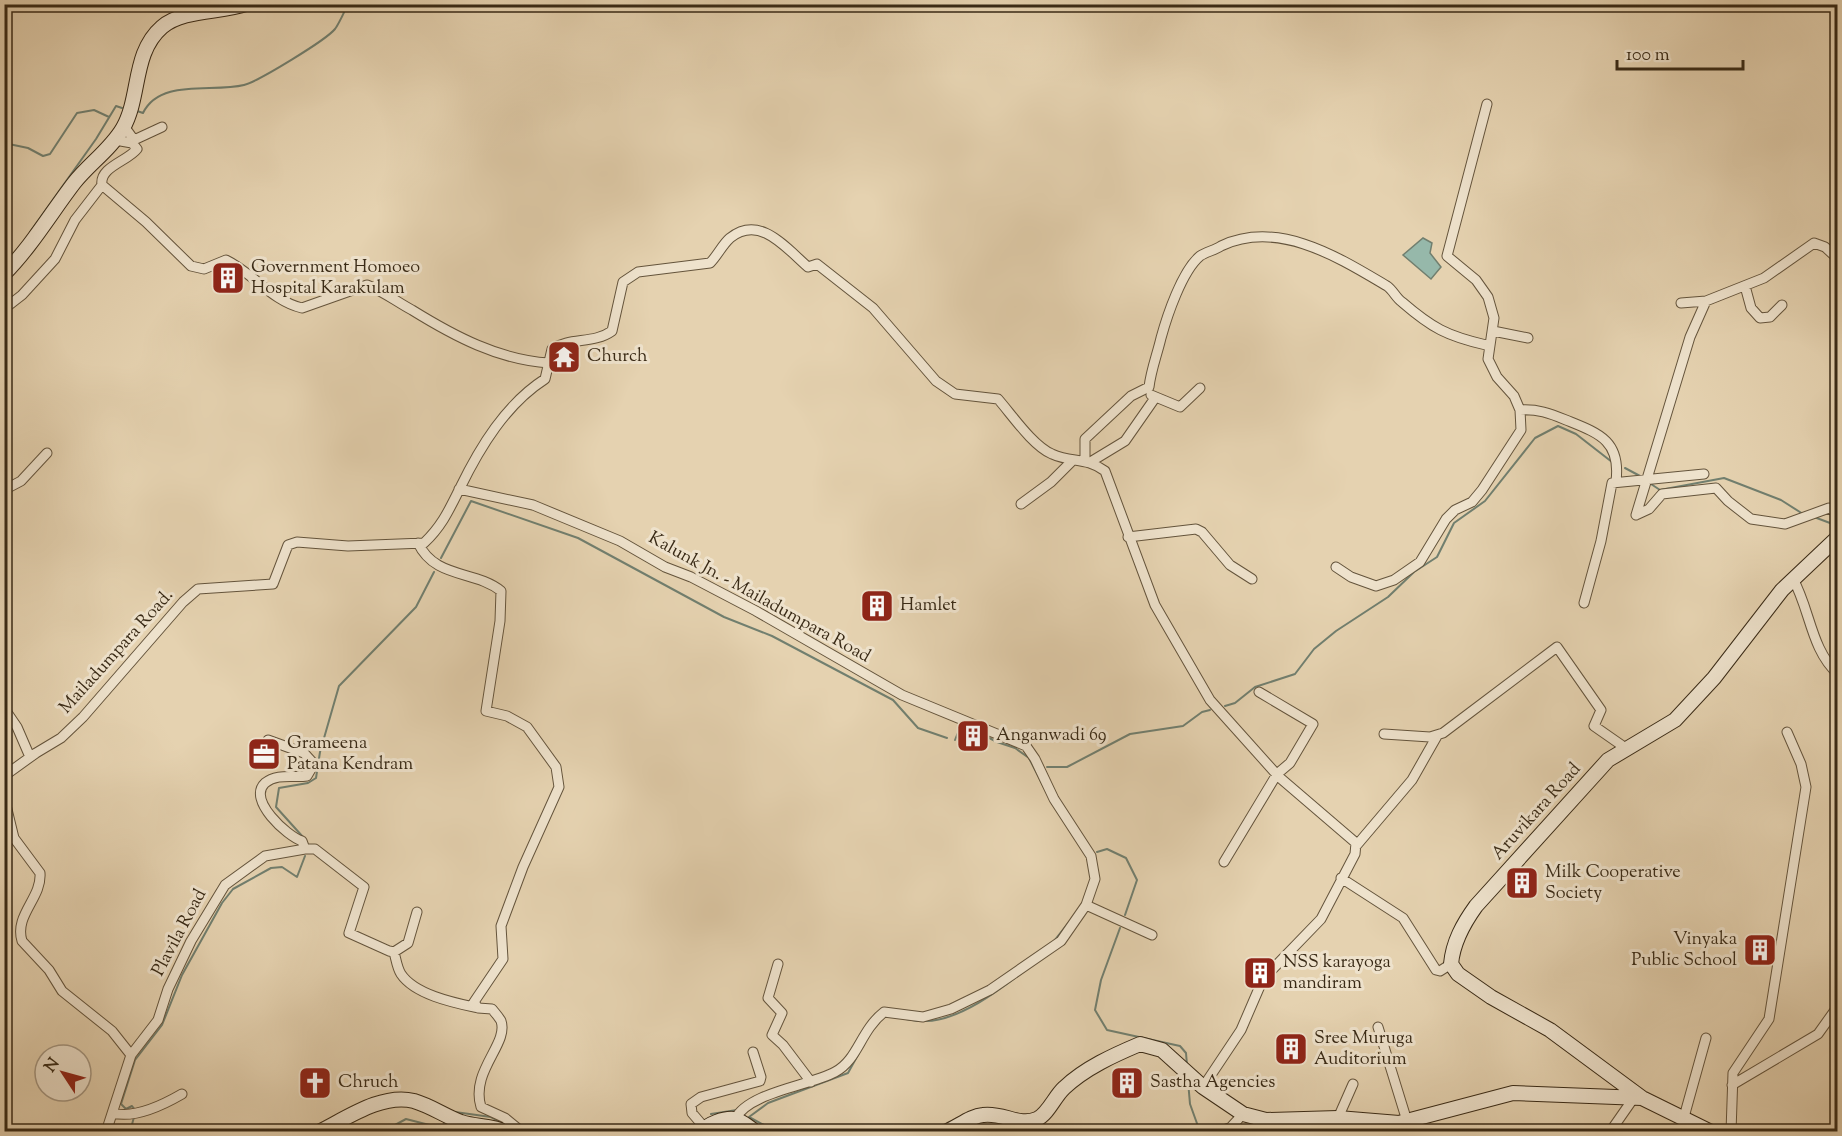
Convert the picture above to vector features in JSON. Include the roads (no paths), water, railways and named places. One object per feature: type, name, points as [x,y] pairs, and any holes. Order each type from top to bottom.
[{"type":"main road","points":[[4,274],[76,181],[115,140],[124,126],[144,50],[153,36],[164,25],[180,18],[246,4]]},
{"type":"main road","name":"Aruvikara Road","points":[[1451,964],[1452,952],[1463,925],[1476,906],[1608,760],[1676,720],[1714,678],[1794,579],[1838,537]]},
{"type":"main road","points":[[1451,964],[1466,980],[1491,997],[1550,1030],[1638,1098],[1711,1131]]},
{"type":"main road","points":[[945,1131],[975,1116],[986,1114],[1006,1116],[1025,1127],[1039,1118],[1063,1089],[1079,1075],[1140,1044],[1162,1050],[1203,1087],[1244,1114],[1266,1119],[1338,1118],[1399,1123],[1513,1094],[1638,1098]]},
{"type":"main road","points":[[319,1131],[364,1109],[395,1099],[414,1101],[449,1116],[506,1131]]},
{"type":"main road","points":[[702,1129],[735,1119],[756,1131]]},
{"type":"street","points":[[1336,567],[1351,577],[1376,586],[1394,580],[1420,562],[1446,519],[1455,510],[1472,502],[1521,430],[1520,410],[1514,396],[1497,377],[1490,364],[1488,355],[1494,318],[1488,297],[1476,280],[1446,256],[1487,104]]},
{"type":"street","points":[[124,126],[134,140],[162,127]]},
{"type":"street","points":[[4,309],[22,295],[55,260],[75,220],[102,185],[102,177],[109,169],[137,149],[132,143],[115,140]]},
{"type":"street","points":[[102,185],[146,222],[191,266],[204,269],[226,260],[241,266],[280,299],[302,308],[367,285],[486,350],[530,362],[549,363]]},
{"type":"street","points":[[478,1008],[474,1002],[503,959],[501,926],[523,867],[559,787],[556,766],[527,727],[507,716],[486,711],[500,621],[501,591],[439,565],[425,556],[418,543],[424,543],[443,524],[481,450],[518,399],[545,379],[552,349],[559,345],[601,338],[612,331],[622,282],[638,273],[710,263],[724,243],[737,233],[750,228],[765,231],[808,267],[817,264],[873,308],[936,381],[955,394],[998,399],[1039,446],[1052,454],[1073,460],[1088,461],[1105,471],[1155,605],[1210,700],[1277,774],[1356,846]]},
{"type":"street","points":[[1200,388],[1180,407],[1155,398],[1151,395],[1149,387],[1152,367],[1178,289],[1200,257],[1238,238],[1274,237],[1309,245],[1335,256],[1390,288],[1398,300],[1433,328],[1457,338],[1486,345],[1490,343]]},
{"type":"street","points":[[1681,303],[1706,301],[1764,278],[1814,243],[1825,247],[1838,259]]},
{"type":"street","points":[[1745,286],[1751,308],[1760,318],[1770,317],[1782,305]]},
{"type":"street","points":[[1706,301],[1690,337],[1636,515],[1648,509],[1662,494],[1716,488],[1728,501],[1752,519],[1785,524],[1829,508],[1838,513]]},
{"type":"street","points":[[1493,331],[1528,339]]},
{"type":"street","points":[[1088,461],[1085,439],[1131,396],[1149,387]]},
{"type":"street","points":[[1088,461],[1125,441],[1155,398]]},
{"type":"street","points":[[1520,410],[1551,413],[1597,432],[1615,453],[1618,464],[1616,481]]},
{"type":"street","points":[[4,490],[21,481],[47,453]]},
{"type":"street","points":[[1021,504],[1052,482],[1073,460]]},
{"type":"street","points":[[1584,603],[1601,541],[1611,485],[1616,481],[1704,474]]},
{"type":"street","name":"Kalunk Jn. - Mailadumpara Road","points":[[459,489],[533,505],[620,540],[665,567],[756,611],[902,695],[1026,746],[1054,799],[1091,856],[1095,879],[1086,905]]},
{"type":"street","points":[[1128,537],[1196,530],[1202,532],[1239,573],[1252,579]]},
{"type":"street","name":"Mailadumpara Road.","points":[[4,776],[61,738],[83,717],[183,602],[198,589],[273,584],[288,545],[297,542],[348,546],[418,543]]},
{"type":"street","points":[[1794,579],[1821,651],[1838,674]]},
{"type":"street","points":[[1203,1087],[1241,1030],[1263,979],[1321,919],[1355,854],[1356,846],[1412,780],[1437,736],[1557,646],[1600,709],[1594,726],[1627,749]]},
{"type":"street","points":[[1224,862],[1277,774],[1290,763],[1312,724],[1259,692]]},
{"type":"street","points":[[4,708],[17,727],[30,757]]},
{"type":"street","points":[[1731,1131],[1732,1085],[1736,1067],[1769,1019],[1806,787],[1801,764],[1787,732]]},
{"type":"street","points":[[1384,734],[1437,736]]},
{"type":"street","points":[[268,740],[304,753],[314,764],[308,776],[274,778],[265,783],[261,792],[273,819],[289,836],[302,841],[305,849],[315,849],[364,887],[349,933],[358,939],[394,952]]},
{"type":"street","points":[[4,797],[14,838],[40,873],[36,893],[22,919],[22,941],[49,970],[62,991],[112,1031],[131,1055],[106,1131]]},
{"type":"street","name":"Plavila Road","points":[[131,1055],[139,1048],[158,1020],[168,989],[217,894],[233,878],[265,856],[305,849]]},
{"type":"street","points":[[1341,878],[1403,918],[1436,970],[1451,964]]},
{"type":"street","points":[[735,1119],[747,1106],[835,1072],[850,1062],[864,1032],[884,1011],[923,1017],[951,1010],[990,990],[1061,941],[1086,905],[1152,935]]},
{"type":"street","points":[[394,952],[408,943],[417,912]]},
{"type":"street","points":[[394,952],[399,972],[407,981],[447,1002],[492,1009],[501,1021],[502,1032],[480,1078],[477,1095],[481,1107],[505,1118],[522,1131]]},
{"type":"street","points":[[778,964],[768,999],[782,1013],[772,1035],[783,1045],[811,1082]]},
{"type":"street","points":[[1732,1085],[1818,1034],[1838,1006]]},
{"type":"street","points":[[1378,1027],[1407,1121]]},
{"type":"street","points":[[1684,1117],[1706,1038]]},
{"type":"street","points":[[702,1129],[692,1113],[691,1104],[701,1097],[760,1081],[761,1077],[753,1052]]},
{"type":"street","points":[[1338,1118],[1353,1083]]},
{"type":"street","points":[[113,1113],[122,1116],[162,1106],[182,1094]]},
{"type":"street","points":[[1610,1131],[1638,1098]]},
{"type":"street","points":[[1219,1131],[1231,1127],[1244,1114]]},
{"type":"waterway","points":[[137,111],[143,113],[151,102],[161,95],[174,91],[231,87],[252,82],[329,34],[337,26],[348,4]]},
{"type":"waterway","points":[[30,232],[96,139],[116,106],[122,108]]},
{"type":"waterway","points":[[4,143],[28,148],[43,156],[50,154],[77,113],[94,110],[109,117]]},
{"type":"waterway","points":[[1225,706],[1235,703],[1255,687],[1295,674],[1314,649],[1336,631],[1388,597],[1414,572],[1437,557],[1454,523],[1485,501],[1535,438],[1558,426],[1576,434],[1612,462]]},
{"type":"waterway","points":[[1625,468],[1640,476]]},
{"type":"waterway","points":[[1651,484],[1660,490],[1724,478],[1781,500],[1803,514]]},
{"type":"waterway","points":[[441,558],[471,501],[578,538],[724,617],[772,636],[893,700],[918,728],[947,738]]},
{"type":"waterway","points":[[1814,517],[1838,526]]},
{"type":"waterway","points":[[303,837],[276,807],[279,788],[308,783],[316,778],[320,752],[339,686],[416,607],[434,572]]},
{"type":"waterway","points":[[1047,767],[1067,767],[1130,734],[1183,726],[1202,712],[1210,710]]},
{"type":"waterway","points":[[955,740],[959,730],[972,729],[1015,748],[1029,758],[1053,805]]},
{"type":"waterway","points":[[1097,852],[1107,849],[1126,858],[1137,880],[1125,915]]},
{"type":"waterway","points":[[136,1111],[132,1106],[126,1109],[121,1104],[135,1060],[162,1025],[182,975],[222,903],[233,889],[271,868],[282,867],[297,877],[305,856]]},
{"type":"waterway","points":[[1054,941],[1069,922]]},
{"type":"waterway","points":[[1120,928],[1101,980],[1095,1010],[1107,1030],[1180,1046],[1186,1053],[1187,1065]]},
{"type":"waterway","points":[[924,1021],[937,1020],[965,1010],[992,995],[1027,969]]},
{"type":"waterway","points":[[906,1019],[918,1021]]},
{"type":"waterway","points":[[775,1131],[749,1117],[768,1103],[848,1073],[859,1053]]},
{"type":"waterway","points":[[1188,1081],[1190,1104],[1199,1129]]},
{"type":"waterway","points":[[711,1114],[737,1110]]},
{"type":"waterway","points":[[455,1112],[491,1117],[504,1124]]},
{"type":"waterway","points":[[130,1132],[134,1117]]},
{"type":"waterway","points":[[395,1125],[406,1119],[441,1128],[446,1121]]},
{"type":"place","name":"Government Homoeo Hospital Karakulam","points":[[228,278]]},
{"type":"place","name":"Church","points":[[564,357]]},
{"type":"place","name":"Hamlet","points":[[877,606]]},
{"type":"place","name":"Anganwadi 69","points":[[973,736]]},
{"type":"place","name":"Grameena Patana Kendram","points":[[264,754]]},
{"type":"place","name":"Milk Cooperative Society","points":[[1522,883]]},
{"type":"place","name":"Vinyaka Public School","points":[[1760,950]]},
{"type":"place","name":"NSS karayoga mandiram","points":[[1260,973]]},
{"type":"place","name":"Sree Muruga Auditorium","points":[[1291,1049]]},
{"type":"place","name":"Chruch","points":[[315,1083]]},
{"type":"place","name":"Sastha Agencies","points":[[1127,1083]]}]
